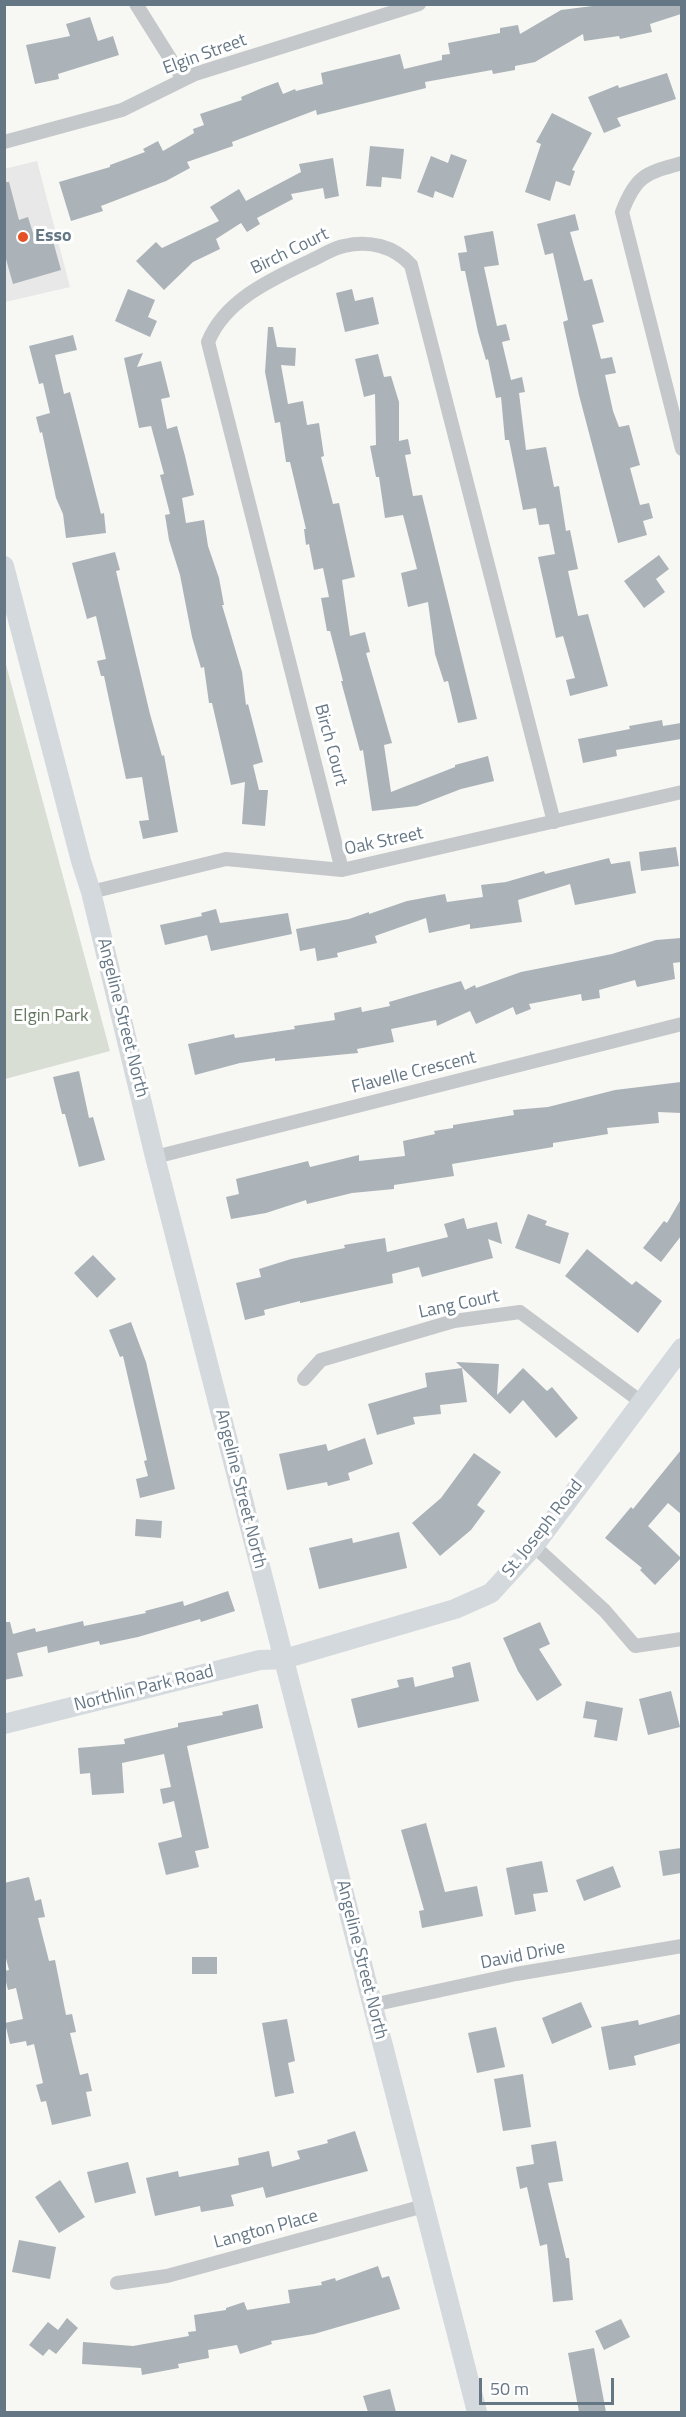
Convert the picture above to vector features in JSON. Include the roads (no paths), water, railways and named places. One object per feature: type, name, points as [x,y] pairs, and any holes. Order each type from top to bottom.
[{"type":"main road","name":"Angeline Street North","points":[[4,566],[91,892],[155,1157],[477,2412]]},
{"type":"main road","name":"St. Joseph Road","points":[[284,1659],[455,1609],[491,1593],[534,1546],[681,1348]]},
{"type":"main road","name":"Northlin Park Road","points":[[4,1724],[260,1660],[284,1659]]},
{"type":"street","points":[[136,4],[183,79]]},
{"type":"street","name":"Elgin Street","points":[[4,142],[122,110],[183,79],[419,4]]},
{"type":"street","points":[[681,163],[647,172],[631,188],[622,212],[681,449]]},
{"type":"street","name":"Birch Court","points":[[342,870],[208,342],[213,329],[257,286],[343,246],[366,244],[386,247],[400,253],[411,265],[555,822]]},
{"type":"street","name":"Oak Street","points":[[91,892],[226,859],[342,870],[681,792]]},
{"type":"street","name":"Flavelle Crescent","points":[[155,1157],[681,1024]]},
{"type":"street","name":"Lang Court","points":[[304,1379],[321,1360],[454,1321],[520,1312],[640,1401]]},
{"type":"street","points":[[534,1546],[605,1611],[635,1646],[681,1639]]},
{"type":"street","name":"David Drive","points":[[372,2005],[516,1974],[681,1946]]},
{"type":"street","name":"Langton Place","points":[[117,2283],[167,2276],[424,2206]]},
{"type":"place","name":"Esso","points":[[23,237]]},
{"type":"park label","name":"Elgin Park","points":[[51,1017]]}]
